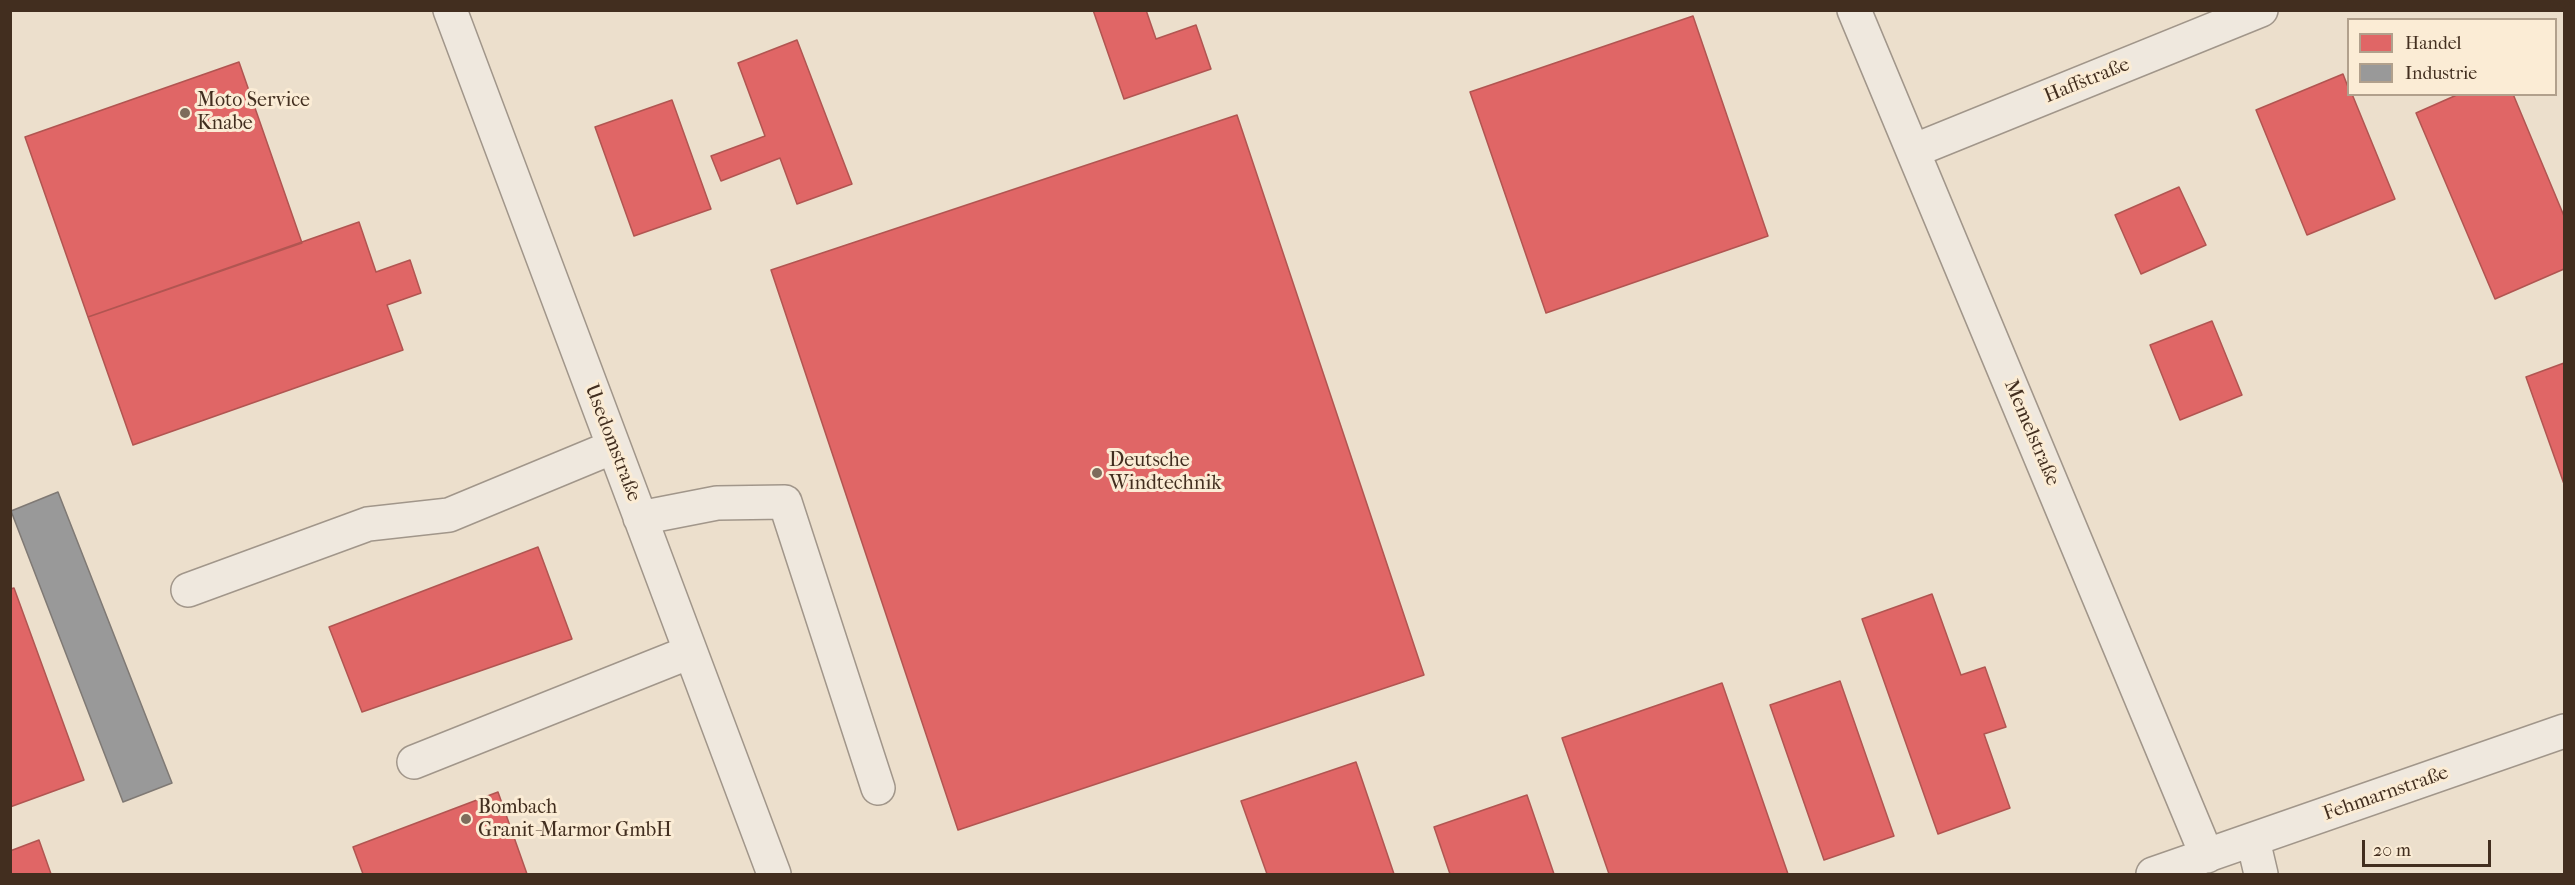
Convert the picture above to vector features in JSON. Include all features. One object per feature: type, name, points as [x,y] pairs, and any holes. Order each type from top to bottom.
[{"type":"street","name":"Usedomstraße","points":[[450,10],[774,874]]},
{"type":"street","name":"Memelstraße","points":[[1854,10],[2208,856]]},
{"type":"street","name":"Haffstraße","points":[[1913,151],[2225,17],[2261,10]]},
{"type":"street","points":[[188,590],[368,524],[449,515],[613,447]]},
{"type":"street","points":[[640,518],[717,503],[785,502],[878,788]]},
{"type":"street","points":[[414,762],[690,652]]},
{"type":"street","name":"Fehmarnstraße","points":[[2153,874],[2565,731]]},
{"type":"street","points":[[2253,840],[2262,874]]},
{"type":"building: Handel","points":[[1093,10],[1146,10],[1156,39],[1196,25],[1211,69],[1124,99]]},
{"type":"building: Handel","points":[[1693,16],[1768,236],[1546,313],[1470,92]]},
{"type":"building: Handel","points":[[797,40],[852,184],[797,204],[780,158],[721,181],[711,156],[765,136],[738,63]]},
{"type":"building: Handel","points":[[239,62],[302,243],[88,317],[25,137]]},
{"type":"building: Handel","points":[[2343,74],[2347,84],[2347,96],[2353,96],[2395,199],[2307,235],[2256,110]]},
{"type":"building: Handel","points":[[2454,96],[2514,96],[2564,216],[2564,269],[2495,299],[2416,113]]},
{"type":"building: Handel","points":[[672,100],[711,209],[634,236],[595,127]]},
{"type":"building: Handel","name":"Deutsche Windtechnik","points":[[1237,115],[1424,675],[958,830],[771,270]]},
{"type":"building: Handel","points":[[2179,187],[2206,245],[2141,274],[2115,215]]},
{"type":"building: Handel","points":[[359,222],[376,272],[410,260],[421,293],[387,305],[403,350],[133,445],[88,317]]},
{"type":"building: Handel","points":[[2212,321],[2242,395],[2180,420],[2150,345]]},
{"type":"building: Handel","points":[[2564,363],[2564,484],[2526,377]]},
{"type":"building: Handel","points":[[538,547],[572,639],[362,712],[329,627]]},
{"type":"building: Handel","points":[[14,588],[84,780],[10,807],[10,589]]},
{"type":"building: Handel","points":[[1932,594],[1961,675],[1985,667],[2006,727],[1984,734],[2010,808],[1938,834],[1862,619]]},
{"type":"building: Handel","points":[[1840,681],[1894,836],[1824,860],[1770,705]]},
{"type":"building: Handel","points":[[1722,683],[1788,874],[1609,874],[1562,738]]},
{"type":"building: Handel","points":[[1356,762],[1394,874],[1267,874],[1241,801]]},
{"type":"building: Handel","name":"Bombach Granit-Marmor GmbH","points":[[498,792],[527,874],[363,874],[353,847]]},
{"type":"building: Handel","points":[[1527,795],[1554,874],[1450,874],[1434,827]]},
{"type":"building: Handel","points":[[39,840],[51,874],[10,874],[10,851]]},
{"type":"building: Industrie","points":[[58,492],[172,783],[123,802],[11,511]]},
{"type":"place","name":"Moto Service Knabe","points":[[185,113]]},
{"type":"place","name":"Deutsche Windtechnik","points":[[1097,473]]},
{"type":"place","name":"Bombach Granit-Marmor GmbH","points":[[466,819]]}]
